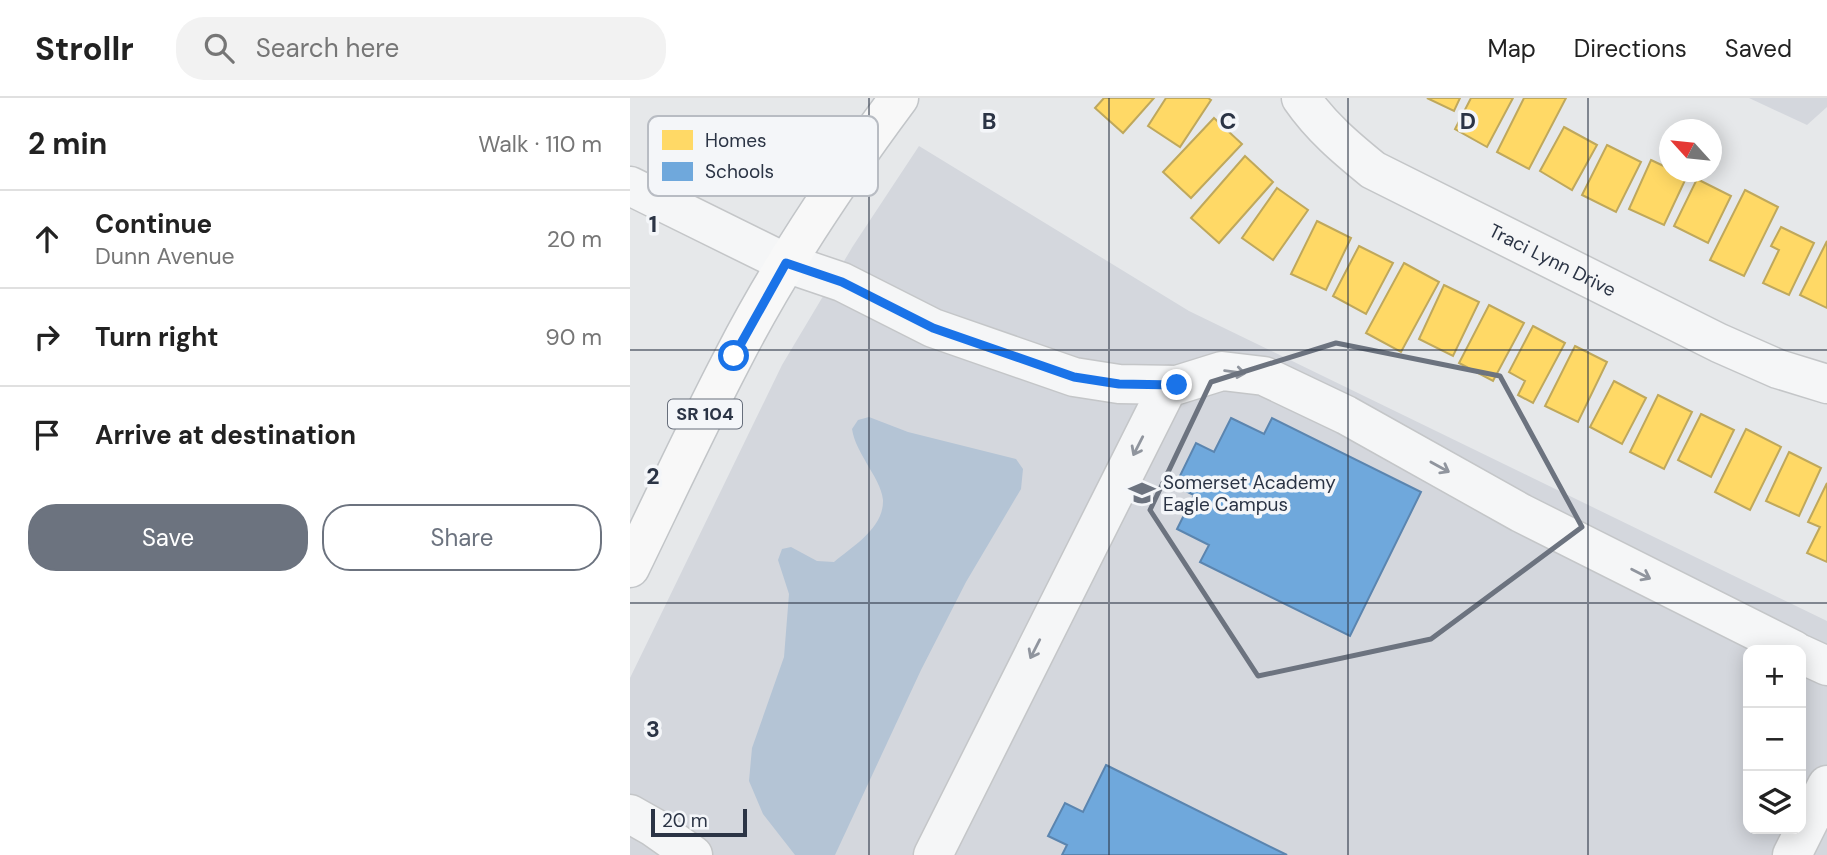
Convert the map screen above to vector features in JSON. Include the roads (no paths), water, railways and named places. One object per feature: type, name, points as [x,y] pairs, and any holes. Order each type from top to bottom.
[{"type":"main road","name":"SR 104","points":[[878,126],[899,98]]},
{"type":"main road","name":"SR 104","points":[[630,568],[734,356],[786,263],[829,196]]},
{"type":"street","name":"Traci Lynn Drive","points":[[1301,98],[1313,115],[1373,170],[1719,343],[1779,369],[1827,384]]},
{"type":"street","points":[[630,186],[648,195]]},
{"type":"street","points":[[650,196],[786,263],[842,282],[933,328],[1074,377],[1119,384],[1177,385],[1222,371],[1264,376],[1346,415],[1521,513],[1784,645]]},
{"type":"street","points":[[933,855],[1169,385]]},
{"type":"street","points":[[1806,656],[1827,666]]},
{"type":"street","points":[[1792,855],[1827,785]]},
{"type":"street","points":[[630,814],[693,855]]},
{"type":"water","points":[[869,417],[908,432],[1016,459],[1023,469],[1021,489],[966,582],[921,670],[835,855],[795,855],[763,814],[749,781],[752,748],[784,657],[789,594],[778,560],[782,549],[791,547],[817,561],[834,562],[873,528],[882,510],[883,500],[852,429],[858,420]]},
{"type":"place","name":"Somerset Academy Eagle Campus","points":[[1142,493]]}]
